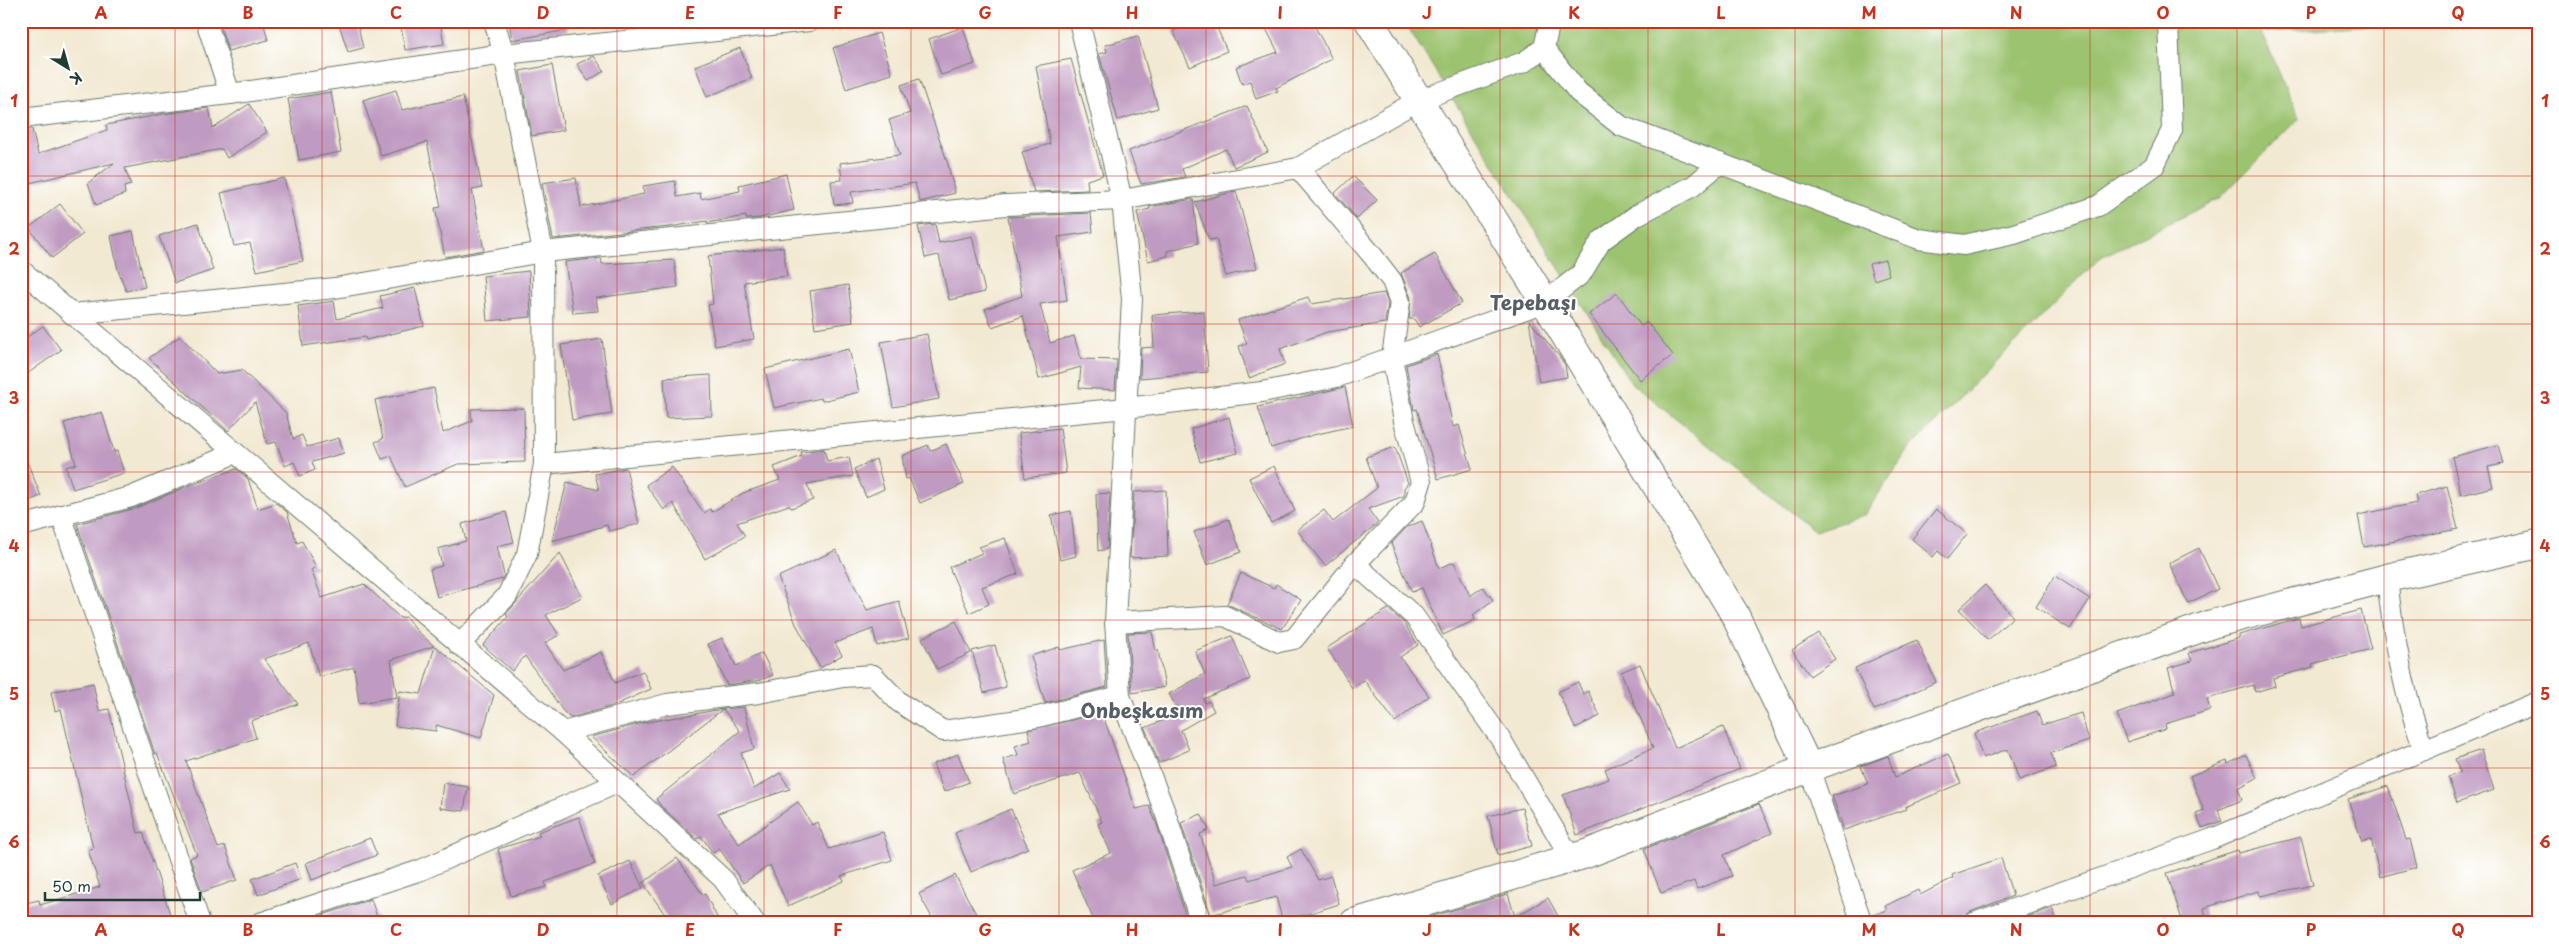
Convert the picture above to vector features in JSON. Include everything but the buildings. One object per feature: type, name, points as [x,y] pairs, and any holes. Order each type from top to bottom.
[{"type":"street","points":[[206,21],[230,94]]},
{"type":"street","points":[[459,645],[508,596],[527,554],[544,464],[542,252],[504,54],[494,21]]},
{"type":"street","points":[[21,118],[230,94],[504,54],[809,21]]},
{"type":"street","points":[[1079,21],[1122,200],[1132,299],[1115,622],[1120,696],[1166,812],[1200,923]]},
{"type":"street","points":[[1369,21],[1545,302],[1734,613],[1809,768],[1862,923]]},
{"type":"street","points":[[72,314],[335,288],[542,252],[1006,205],[1122,200],[1298,168],[1419,100],[1524,62],[1544,48],[1550,21]]},
{"type":"street","points":[[1544,48],[1578,92],[1622,126],[1919,239],[1964,244],[2014,234],[2098,206],[2154,166],[2172,130],[2168,21]]},
{"type":"street","points":[[544,464],[1126,408],[1262,392],[1338,377],[1545,302],[1581,274],[1601,241],[1638,215],[1693,186],[1720,163]]},
{"type":"street","points":[[1115,622],[1225,616],[1278,642],[1294,639],[1355,564],[1415,502],[1421,482],[1404,421],[1392,357],[1400,302],[1392,281],[1298,168]]},
{"type":"street","points":[[21,270],[563,732],[723,879],[755,923]]},
{"type":"street","points":[[21,526],[131,497],[235,453]]},
{"type":"street","points":[[61,515],[200,923]]},
{"type":"street","points":[[1354,923],[1571,858],[1809,768],[2212,624],[2387,578],[2538,544]]},
{"type":"street","points":[[1355,564],[1414,616],[1500,738],[1571,858]]},
{"type":"street","points":[[2387,578],[2407,695],[2424,750]]},
{"type":"street","points":[[563,732],[667,704],[759,693],[843,677],[872,675],[899,702],[943,731],[1038,716],[1120,696]]},
{"type":"street","points":[[1974,923],[2212,839],[2538,702]]},
{"type":"street","points":[[260,923],[421,870],[617,783]]},
{"type":"green space","points":[[1404,21],[2257,21],[2299,119],[2220,198],[2101,257],[1910,448],[1864,515],[1815,531],[1631,383]]},
{"type":"green space","points":[[2263,21],[2440,21],[2266,32]]},
{"type":"district","name":"Tepebaşı","points":[[1533,303]]},
{"type":"district","name":"Onbeşkasım","points":[[1142,711]]}]
